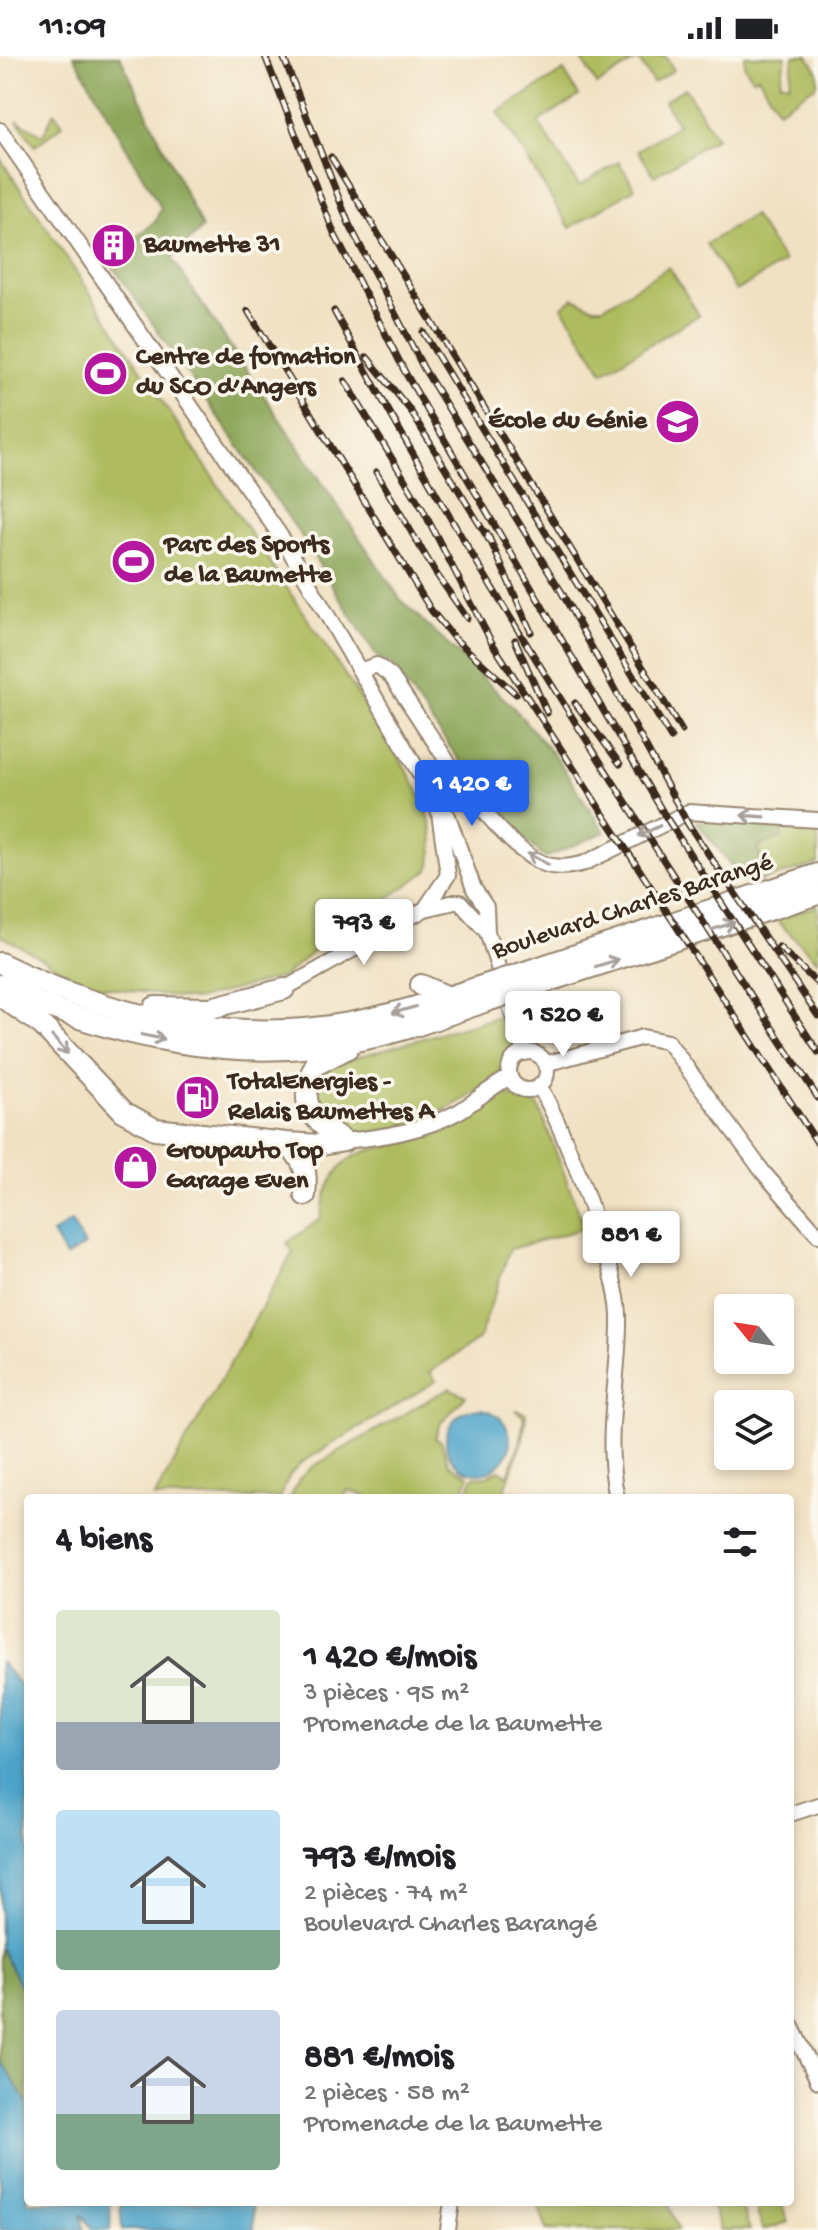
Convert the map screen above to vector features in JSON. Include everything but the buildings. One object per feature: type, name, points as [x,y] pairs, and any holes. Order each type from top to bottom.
[{"type":"highway","name":"Boulevard Charles Barangé","points":[[534,978],[818,874]]},
{"type":"highway","name":"Boulevard Charles Barangé","points":[[0,985],[79,1018],[178,1042],[234,1049],[278,1049],[362,1040],[534,978],[818,894]]},
{"type":"highway","name":"Boulevard Charles Barangé","points":[[0,963],[76,998],[117,1010],[177,1023],[231,1029],[300,1029],[348,1023],[448,997],[481,995]]},
{"type":"highway","points":[[421,985],[448,997]]},
{"type":"highway","points":[[117,1010],[144,1006],[211,1008],[284,989]]},
{"type":"highway","points":[[0,996],[42,1025],[124,1112],[155,1129],[287,1143],[321,1145],[344,1141]]},
{"type":"highway","points":[[344,1141],[313,1117],[305,1093],[315,1065],[362,1040]]},
{"type":"highway","points":[[287,1143],[302,1160],[307,1173],[305,1195]]},
{"type":"street","points":[[0,130],[284,541],[438,805],[448,816],[472,882],[486,907],[487,932],[525,1053]]},
{"type":"street","points":[[362,670],[377,665],[391,676],[454,769],[501,828],[530,855],[548,865],[569,867],[585,863],[688,812],[818,820]]},
{"type":"street","points":[[438,805],[445,894],[487,932]]},
{"type":"street","points":[[425,909],[446,880],[461,871],[472,882]]},
{"type":"street","points":[[284,989],[425,909],[470,898],[472,882]]},
{"type":"street","points":[[545,1064],[643,1037],[668,1042],[747,1150],[818,1235]]},
{"type":"street","points":[[525,1053],[537,1055],[545,1064],[546,1076],[539,1086],[522,1089],[510,1077],[510,1064],[525,1053]]},
{"type":"street","points":[[344,1141],[393,1136],[430,1125],[459,1111],[510,1077]]},
{"type":"street","points":[[539,1086],[575,1167],[619,1310],[619,1359],[611,1431],[617,1494]]},
{"type":"street","points":[[794,1813],[818,1805]]},
{"type":"street","points":[[794,2031],[818,2081]]},
{"type":"street","points":[[448,2230],[451,2206]]},
{"type":"green space","points":[[74,56],[120,56],[202,228],[172,259],[401,600],[512,706],[557,759],[605,832],[545,858],[497,813],[390,663],[377,657],[300,534],[108,260],[155,222],[161,208]]},
{"type":"green space","points":[[588,56],[665,56],[674,70],[653,83],[638,59],[597,85],[582,60]]},
{"type":"green space","points":[[745,56],[786,56],[780,82],[789,84],[794,56],[808,56],[818,72],[817,85],[778,110],[758,76],[753,79],[744,65]]},
{"type":"green space","points":[[564,71],[579,96],[538,122],[579,186],[619,162],[635,188],[570,228],[498,112]]},
{"type":"green space","points":[[685,88],[716,138],[654,176],[638,150],[678,125],[664,101]]},
{"type":"green space","points":[[54,112],[63,125],[35,146],[17,120],[43,135]]},
{"type":"green space","name":"Parc des Sports de la Baumette","points":[[0,158],[381,729],[412,779],[428,814],[433,850],[429,870],[328,939],[283,977],[195,1000],[87,984],[0,935]]},
{"type":"green space","points":[[753,215],[784,262],[736,291],[706,244]]},
{"type":"green space","points":[[669,267],[699,315],[603,372],[562,306],[574,298],[594,307],[603,307]]},
{"type":"green space","points":[[696,821],[782,825],[782,837],[757,847],[767,879],[748,887]]},
{"type":"green space","points":[[782,825],[818,828],[818,864],[767,879],[757,847],[782,837]]},
{"type":"green space","points":[[818,906],[818,961],[774,918]]},
{"type":"green space","points":[[503,1015],[513,1044],[509,1060],[476,1092],[426,1119],[378,1133],[361,1133],[336,1122],[315,1104],[315,1082],[333,1064]]},
{"type":"green space","points":[[506,1095],[538,1105],[585,1228],[510,1249],[479,1339],[430,1372],[436,1381],[301,1463],[290,1475],[281,1494],[156,1494],[293,1252],[287,1243],[320,1219],[327,1190],[338,1171],[351,1158],[366,1151],[449,1130],[490,1102]]},
{"type":"green space","points":[[449,1388],[466,1396],[440,1424],[435,1438],[441,1441],[449,1464],[469,1476],[462,1494],[359,1494],[348,1490],[346,1494],[292,1494],[300,1478],[312,1467]]},
{"type":"green space","points":[[516,1410],[526,1413],[524,1435],[503,1494],[467,1494],[473,1477],[487,1476],[499,1470],[508,1475],[521,1440],[524,1417]]},
{"type":"green space","points":[[0,1947],[24,1992],[24,2098],[0,2060]]},
{"type":"green space","points":[[538,2206],[669,2206],[678,2230],[547,2230]]},
{"type":"green space","points":[[741,2206],[750,2230],[720,2230],[713,2208]]},
{"type":"green space","points":[[755,2206],[782,2206],[788,2222],[763,2230]]},
{"type":"water","points":[[71,1222],[85,1245],[66,1257],[52,1234]]},
{"type":"water","points":[[472,1409],[484,1409],[501,1418],[508,1429],[508,1453],[501,1464],[484,1473],[472,1473],[460,1468],[451,1459],[446,1447],[446,1435],[451,1423],[460,1414]]},
{"type":"water","points":[[0,1662],[24,1689],[24,1992],[0,1947]]},
{"type":"water","points":[[0,2060],[24,2098],[24,2206],[110,2206],[111,2230],[93,2230],[81,2214],[84,2230],[0,2230]]},
{"type":"water","points":[[120,2206],[253,2206],[254,2230],[122,2230]]},
{"type":"railway","points":[[265,56],[334,233],[406,374],[664,814],[818,1052]]},
{"type":"railway","points":[[283,56],[349,224],[424,369],[561,591],[688,824],[818,1016]]},
{"type":"railway","points":[[331,157],[682,731]]},
{"type":"railway","points":[[248,311],[431,610],[453,637],[516,694]]},
{"type":"railway","points":[[334,311],[447,512],[567,710],[818,1098]]},
{"type":"railway","points":[[423,332],[671,738]]},
{"type":"railway","points":[[367,357],[410,410],[489,540]]},
{"type":"railway","points":[[345,381],[422,508],[492,643],[818,1144]]},
{"type":"railway","points":[[376,472],[435,572],[467,618]]},
{"type":"railway","points":[[487,533],[531,632]]},
{"type":"railway","points":[[515,640],[547,713]]},
{"type":"railway","points":[[575,703],[620,764]]},
{"type":"railway","points":[[779,947],[818,984]]},
{"type":"place","name":"Baumette 31","points":[[113,246]]},
{"type":"place","name":"Centre de formation du SCO d’Angers","points":[[105,373]]},
{"type":"place","name":"École du Génie","points":[[678,422]]},
{"type":"place","name":"Parc des Sports de la Baumette","points":[[133,561]]},
{"type":"place","name":"TotalEnergies - Relais Baumettes A","points":[[197,1098]]},
{"type":"place","name":"Groupauto Top Garage Even","points":[[135,1167]]}]
